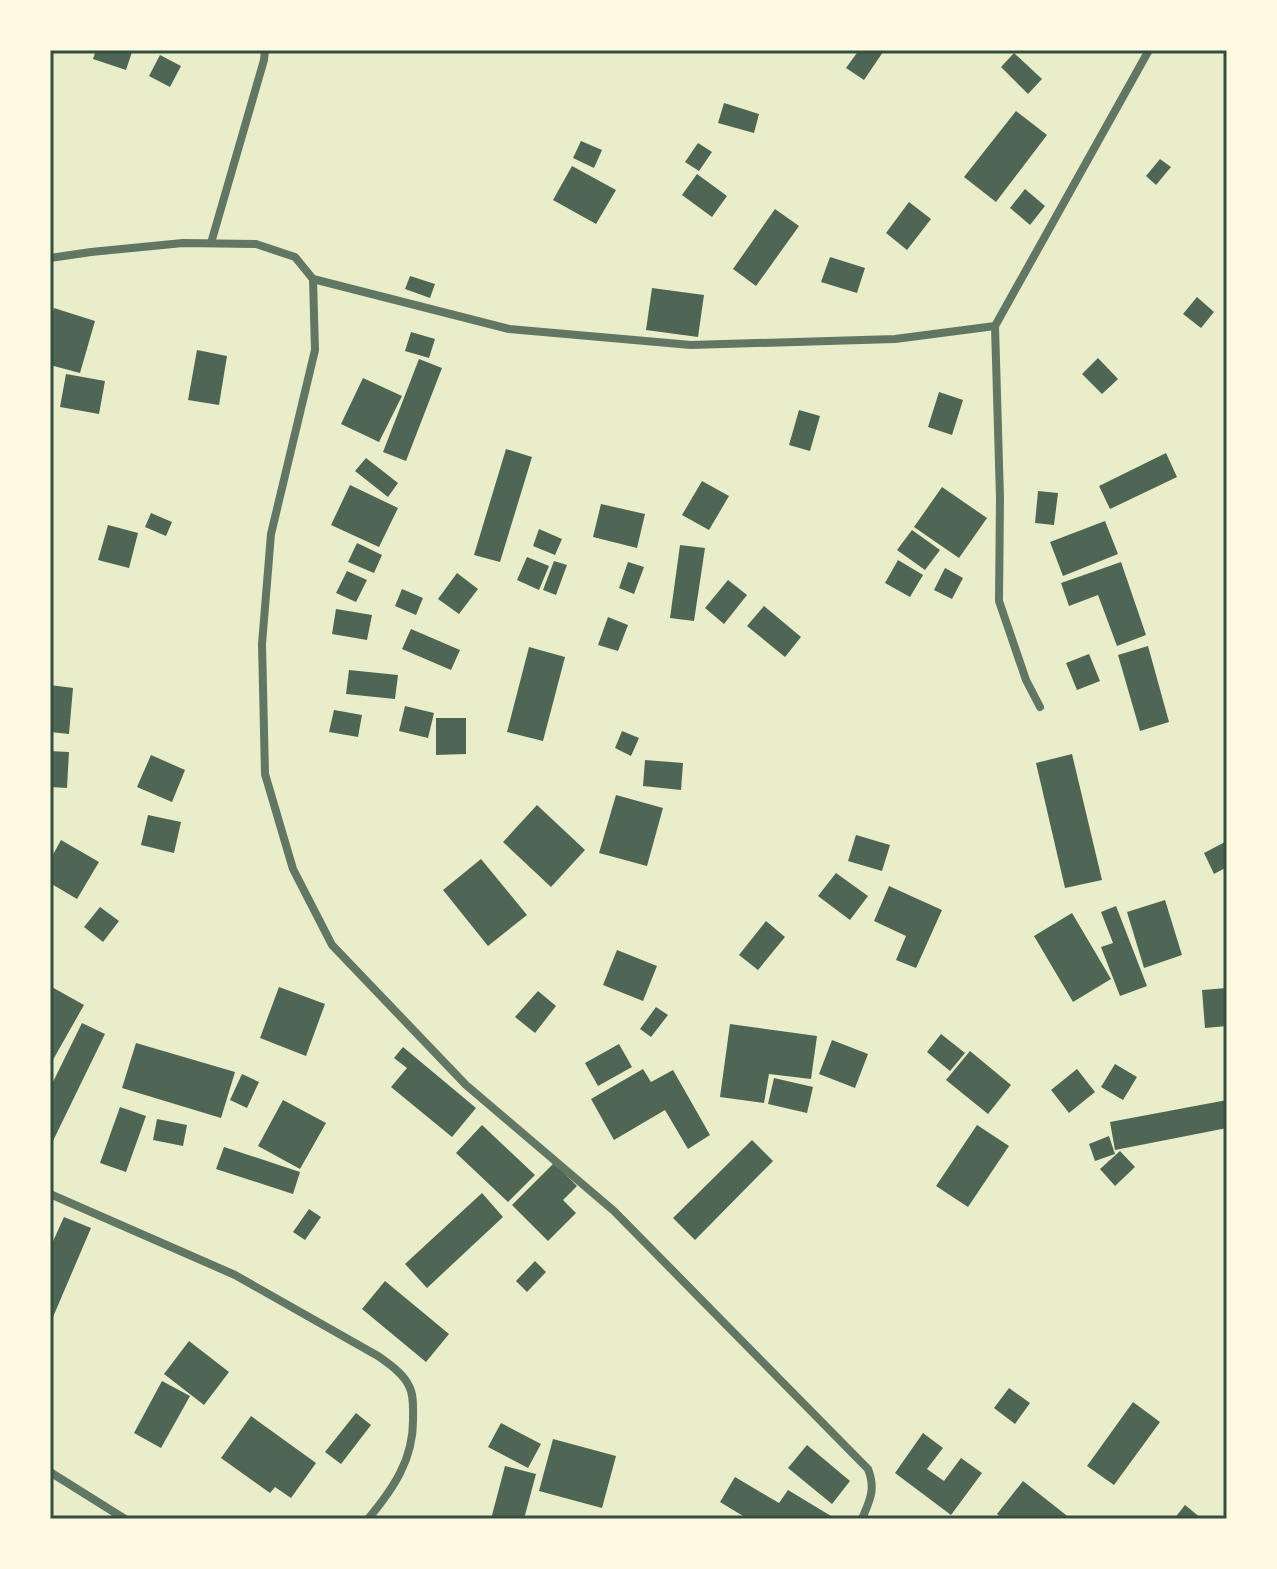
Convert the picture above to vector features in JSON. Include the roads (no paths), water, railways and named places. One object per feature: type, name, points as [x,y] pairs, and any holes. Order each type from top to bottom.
[{"type":"street","points":[[211,243],[265,50]]},
{"type":"street","points":[[1040,707],[1026,680],[999,601],[1000,498],[995,326],[1149,50]]},
{"type":"street","points":[[50,258],[211,243],[256,244],[295,257],[313,279],[509,329],[691,345],[895,339],[995,326]]},
{"type":"street","points":[[313,279],[315,350],[271,534],[262,644],[265,774],[293,869],[332,945],[466,1085],[614,1211],[868,1469],[873,1481],[873,1493],[862,1519]]},
{"type":"street","points":[[50,1194],[235,1275],[378,1356],[398,1371],[410,1386],[414,1431],[403,1470],[368,1519]]},
{"type":"street","points":[[50,1472],[125,1519]]}]
